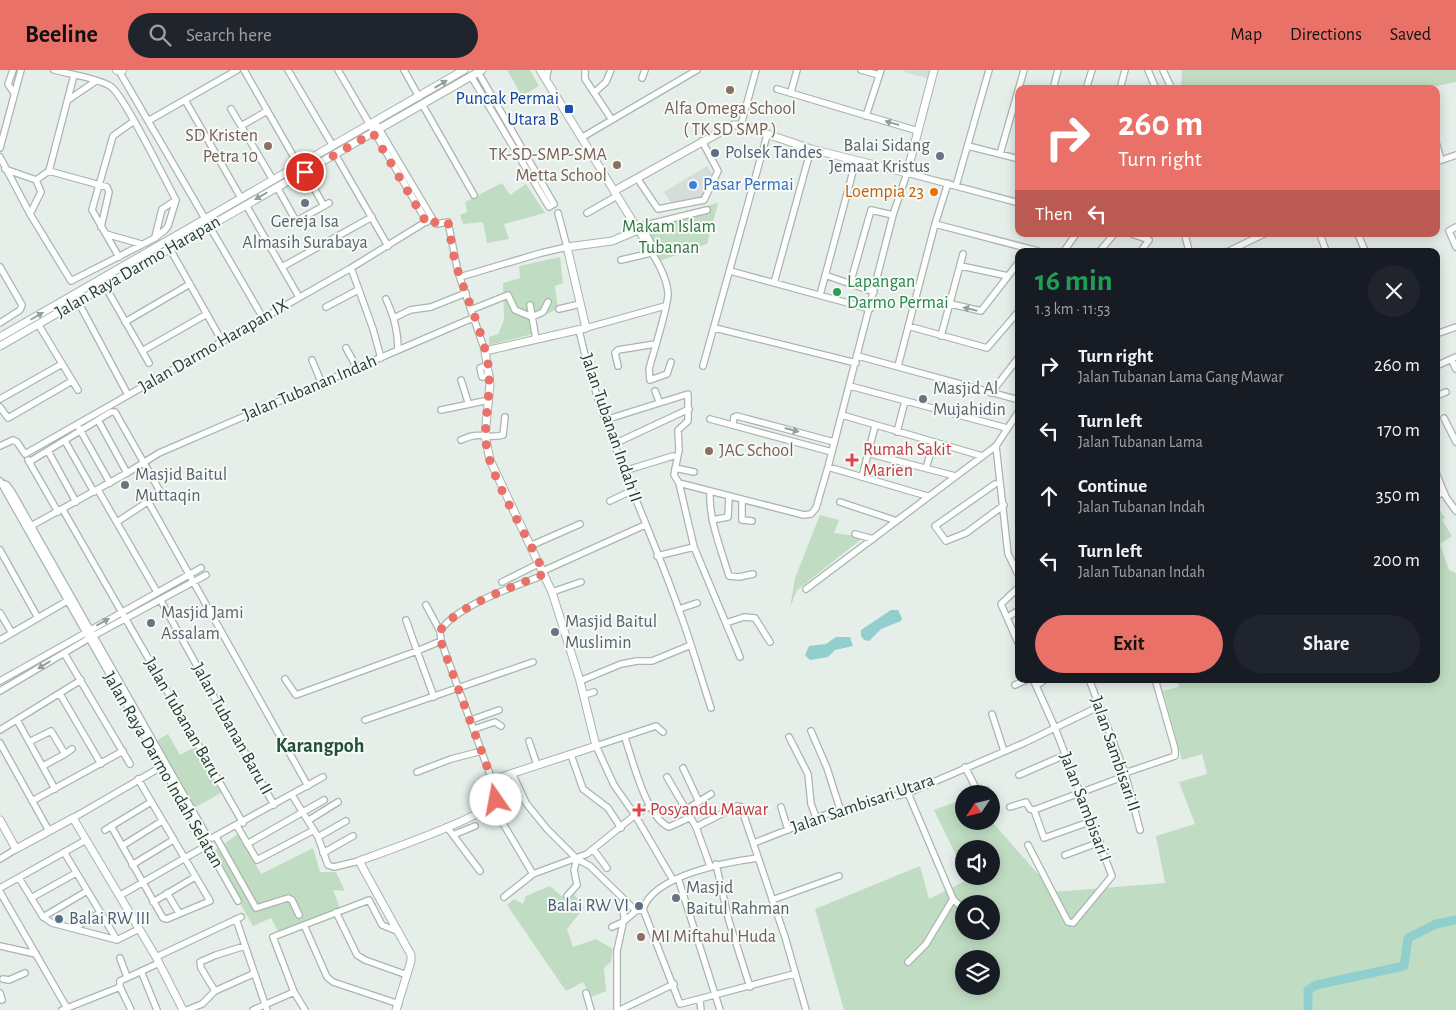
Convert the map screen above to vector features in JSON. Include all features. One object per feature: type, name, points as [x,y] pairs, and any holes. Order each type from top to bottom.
[{"type":"street","points":[[13,70],[8,84],[14,93]]},
{"type":"street","points":[[0,148],[21,70]]},
{"type":"street","points":[[0,157],[4,169],[71,281],[155,238],[168,226],[176,200],[134,121],[114,89],[96,81],[54,70]]},
{"type":"street","points":[[118,70],[263,318]]},
{"type":"street","points":[[148,121],[236,70]]},
{"type":"street","points":[[244,70],[299,166]]},
{"type":"street","points":[[288,70],[333,146]]},
{"type":"street","points":[[338,70],[429,220],[436,224],[448,222],[460,277],[486,351],[490,377],[485,435],[490,460],[552,592],[580,681],[596,746],[614,784],[676,879],[720,1010]]},
{"type":"street","points":[[404,70],[474,195]]},
{"type":"street","points":[[540,70],[638,230],[665,281],[669,295],[649,369],[650,380],[668,374],[671,362]]},
{"type":"street","points":[[546,80],[548,70]]},
{"type":"street","points":[[584,70],[584,76],[612,120]]},
{"type":"street","points":[[595,92],[606,82],[611,70]]},
{"type":"street","points":[[642,78],[645,70]]},
{"type":"street","points":[[581,138],[698,70]]},
{"type":"street","points":[[740,125],[756,70]]},
{"type":"street","points":[[791,92],[797,70]]},
{"type":"street","points":[[861,70],[880,73],[866,116]]},
{"type":"street","points":[[680,483],[710,493],[804,515],[811,514],[816,508],[858,356],[893,215],[907,173],[934,70]]},
{"type":"street","points":[[956,186],[989,70]]},
{"type":"street","points":[[1020,85],[1024,70]]},
{"type":"street","points":[[1054,85],[1058,70]]},
{"type":"street","points":[[1087,85],[1092,70]]},
{"type":"street","points":[[1121,85],[1125,70]]},
{"type":"street","points":[[1148,70],[1153,85]]},
{"type":"street","points":[[1163,70],[1170,85]]},
{"type":"street","points":[[373,126],[473,71]]},
{"type":"street","points":[[473,71],[531,163],[554,204],[549,207],[473,71]]},
{"type":"street","points":[[36,180],[49,171],[74,75]]},
{"type":"street","points":[[68,100],[96,81]]},
{"type":"street","points":[[777,89],[918,131]]},
{"type":"street","points":[[185,100],[241,198]]},
{"type":"street","points":[[1000,154],[1015,102]]},
{"type":"street","points":[[232,109],[273,180]]},
{"type":"street","points":[[241,126],[267,111]]},
{"type":"street","points":[[119,257],[92,210],[113,136],[134,121]]},
{"type":"street","points":[[587,213],[637,178],[729,125],[740,125],[811,149],[1015,202]]},
{"type":"street","name":"Jalan Raya Darmo Harapan","points":[[0,337],[241,198],[333,146],[373,126]]},
{"type":"street","name":"Jalan Raya Darmo Harapan","points":[[0,346],[305,172],[335,154],[373,126]]},
{"type":"street","points":[[702,366],[715,328],[767,135]]},
{"type":"street","points":[[637,178],[658,209],[704,200],[718,171],[702,141]]},
{"type":"street","points":[[968,146],[1015,158]]},
{"type":"street","points":[[774,283],[811,149]]},
{"type":"street","points":[[335,154],[388,246]]},
{"type":"street","points":[[1440,161],[1456,155]]},
{"type":"street","points":[[820,296],[856,160]]},
{"type":"street","points":[[525,166],[531,163]]},
{"type":"street","points":[[4,169],[36,180]]},
{"type":"street","points":[[49,171],[99,184],[109,189],[101,227]]},
{"type":"street","points":[[277,187],[294,222],[327,204],[305,172]]},
{"type":"street","points":[[30,214],[40,192],[36,180]]},
{"type":"street","points":[[898,366],[935,224],[948,183]]},
{"type":"street","points":[[155,238],[162,209],[176,200]]},
{"type":"street","points":[[246,205],[299,297]]},
{"type":"street","points":[[645,243],[650,241],[642,226],[706,210]]},
{"type":"street","points":[[850,284],[871,210],[893,215]]},
{"type":"street","points":[[486,351],[582,329],[580,304],[558,213]]},
{"type":"street","points":[[282,268],[372,217]]},
{"type":"street","name":"Jalan Darmo Harapan IX","points":[[25,454],[351,268],[429,220]]},
{"type":"street","points":[[935,224],[1021,248]]},
{"type":"street","points":[[1456,227],[1449,231],[1456,247]]},
{"type":"street","points":[[460,277],[541,253],[567,247],[612,241],[638,230]]},
{"type":"street","points":[[106,234],[141,244]]},
{"type":"street","points":[[1066,248],[1074,237]]},
{"type":"street","points":[[1102,248],[1112,237]]},
{"type":"street","points":[[1140,237],[1149,240],[1143,248]]},
{"type":"street","points":[[1235,248],[1258,237]]},
{"type":"street","points":[[170,249],[222,341]]},
{"type":"street","points":[[621,260],[651,253]]},
{"type":"street","points":[[941,336],[963,254]]},
{"type":"street","points":[[961,266],[1008,276]]},
{"type":"street","points":[[0,267],[22,306],[20,310],[1,323]]},
{"type":"street","points":[[951,304],[980,311],[1015,267]]},
{"type":"street","points":[[351,268],[373,329],[381,358]]},
{"type":"street","points":[[730,271],[870,309]]},
{"type":"street","points":[[825,275],[874,292]]},
{"type":"street","points":[[125,322],[190,284]]},
{"type":"street","points":[[105,286],[149,363]]},
{"type":"street","points":[[326,307],[358,290]]},
{"type":"street","points":[[394,318],[410,310],[431,307],[466,293]]},
{"type":"street","points":[[74,294],[128,395]]},
{"type":"street","points":[[472,309],[508,295],[515,310],[525,316],[532,316],[543,312],[548,302]]},
{"type":"street","points":[[386,299],[394,318],[398,350]]},
{"type":"street","points":[[560,309],[580,304]]},
{"type":"street","points":[[530,305],[536,339]]},
{"type":"street","name":"Jalan Tubanan Indah II","points":[[666,306],[582,329],[605,420],[631,491],[679,609],[692,645],[710,708]]},
{"type":"street","points":[[142,351],[207,314]]},
{"type":"street","points":[[908,326],[987,348],[1015,316]]},
{"type":"street","name":"Jalan Tubanan Indah","points":[[31,526],[110,483],[146,462],[159,452],[322,384],[475,317]]},
{"type":"street","points":[[38,324],[78,390]]},
{"type":"street","points":[[1440,333],[1456,327]]},
{"type":"street","points":[[715,328],[856,363]]},
{"type":"street","points":[[618,366],[615,352],[618,350],[655,344]]},
{"type":"street","points":[[346,348],[357,368]]},
{"type":"street","points":[[858,356],[1015,399]]},
{"type":"street","points":[[1440,364],[1454,358],[1456,369]]},
{"type":"street","points":[[312,360],[322,384]]},
{"type":"street","points":[[991,392],[1015,362]]},
{"type":"street","points":[[0,399],[62,364]]},
{"type":"street","points":[[461,380],[468,402]]},
{"type":"street","points":[[0,407],[6,418],[8,418],[72,381]]},
{"type":"street","points":[[850,386],[1008,428]]},
{"type":"street","points":[[655,391],[659,401]]},
{"type":"street","points":[[1440,394],[1446,392]]},
{"type":"street","points":[[605,420],[659,401],[689,395],[687,423],[678,430],[679,450],[674,475],[680,483],[694,547],[740,657]]},
{"type":"street","points":[[441,410],[468,402],[489,400]]},
{"type":"street","points":[[897,432],[905,401]]},
{"type":"street","points":[[614,444],[689,408]]},
{"type":"street","points":[[29,462],[114,412],[146,462],[161,490],[159,496],[117,522]]},
{"type":"street","points":[[842,415],[982,456]]},
{"type":"street","points":[[733,424],[736,416],[834,442]]},
{"type":"street","points":[[461,440],[474,434],[496,437],[504,435],[505,417]]},
{"type":"street","points":[[806,588],[996,446],[1015,417]]},
{"type":"street","points":[[1444,418],[1454,433],[1456,442]]},
{"type":"street","points":[[710,419],[832,452]]},
{"type":"street","points":[[745,427],[747,419]]},
{"type":"street","points":[[98,420],[127,473]]},
{"type":"street","points":[[76,425],[110,483]]},
{"type":"street","points":[[769,434],[771,425]]},
{"type":"street","points":[[862,477],[875,426]]},
{"type":"street","points":[[0,446],[13,440],[17,442],[25,454]]},
{"type":"street","points":[[65,441],[117,522],[157,592]]},
{"type":"street","points":[[926,468],[934,442]]},
{"type":"street","points":[[996,446],[1008,554],[1015,568]]},
{"type":"street","points":[[48,451],[76,502]]},
{"type":"street","points":[[867,453],[955,476]]},
{"type":"street","name":"Jalan Tubanan Baru I","points":[[25,454],[126,619],[240,824],[247,844],[256,860],[314,830]]},
{"type":"street","points":[[624,470],[673,456]]},
{"type":"street","points":[[828,467],[927,496]]},
{"type":"street","points":[[675,468],[694,472]]},
{"type":"street","points":[[0,482],[9,486],[31,526],[67,601],[91,637],[209,838],[216,837],[323,777]]},
{"type":"street","points":[[0,482],[87,631]]},
{"type":"street","points":[[1440,483],[1456,511]]},
{"type":"street","points":[[995,484],[935,526],[946,541],[966,533],[1004,505]]},
{"type":"street","points":[[610,501],[631,491]]},
{"type":"street","points":[[710,493],[712,520],[730,577],[753,574]]},
{"type":"street","points":[[1440,494],[1444,493]]},
{"type":"street","points":[[712,520],[728,517],[729,497]]},
{"type":"street","points":[[742,500],[742,520],[752,521]]},
{"type":"street","points":[[840,502],[898,521]]},
{"type":"street","points":[[149,503],[308,786]]},
{"type":"street","points":[[530,546],[580,524]]},
{"type":"street","name":"Jalan Tubanan Indah II","points":[[440,631],[460,613],[645,525]]},
{"type":"street","points":[[855,534],[873,539]]},
{"type":"street","points":[[658,556],[694,547]]},
{"type":"street","points":[[0,550],[38,618]]},
{"type":"street","points":[[502,582],[540,563]]},
{"type":"street","points":[[0,691],[91,637],[161,601],[201,568]]},
{"type":"street","points":[[0,681],[157,592],[191,578],[206,575]]},
{"type":"street","points":[[552,592],[581,582]]},
{"type":"street","points":[[1015,591],[1000,604],[1009,617],[1015,634]]},
{"type":"street","points":[[0,640],[67,601]]},
{"type":"street","name":"Jalan Tubanan Baru II","points":[[161,601],[274,805]]},
{"type":"street","points":[[679,609],[697,603]]},
{"type":"street","points":[[292,795],[309,820],[318,837],[328,865],[331,867],[359,862],[447,827],[492,805],[496,797],[492,780],[460,688],[441,642],[440,631],[426,605]]},
{"type":"street","points":[[0,613],[12,633]]},
{"type":"street","points":[[1009,617],[1015,613]]},
{"type":"street","points":[[726,624],[744,617],[755,618],[770,642]]},
{"type":"street","points":[[406,620],[434,697]]},
{"type":"street","name":"Jalan Raya Darmo Indah Selatan","points":[[91,637],[161,766],[238,901]]},
{"type":"street","points":[[285,679],[296,695],[441,642]]},
{"type":"street","points":[[580,681],[622,664],[652,661],[692,645]]},
{"type":"street","points":[[64,653],[130,764]]},
{"type":"street","points":[[365,720],[533,662]]},
{"type":"street","points":[[0,730],[81,680]]},
{"type":"street","points":[[1015,685],[1019,683]]},
{"type":"street","name":"Jalan Sambisari I","points":[[1028,845],[1068,922],[1071,924],[1112,876],[1092,821],[1035,683]]},
{"type":"street","name":"Jalan Sambisari II","points":[[1091,683],[1125,774],[1140,830]]},
{"type":"street","points":[[1034,810],[1173,757],[1175,749],[1156,683]]},
{"type":"street","points":[[584,695],[594,692]]},
{"type":"street","points":[[60,694],[101,764]]},
{"type":"street","name":"Jalan Sambisari Utara","points":[[754,843],[840,809],[908,793],[1100,706]]},
{"type":"street","points":[[471,720],[499,710]]},
{"type":"street","points":[[992,714],[1004,751]]},
{"type":"street","points":[[17,720],[55,789]]},
{"type":"street","points":[[474,729],[495,722],[501,726]]},
{"type":"street","points":[[492,780],[625,738],[656,726],[662,732]]},
{"type":"street","points":[[29,742],[52,731],[64,754]]},
{"type":"street","points":[[811,732],[827,768],[840,809]]},
{"type":"street","points":[[789,737],[808,774],[811,804],[816,817]]},
{"type":"street","points":[[625,738],[650,806],[667,827],[691,817]]},
{"type":"street","points":[[529,741],[537,765]]},
{"type":"street","points":[[0,743],[49,831]]},
{"type":"street","points":[[42,766],[72,749]]},
{"type":"street","points":[[32,801],[123,751]]},
{"type":"street","points":[[417,772],[451,759],[482,751]]},
{"type":"street","points":[[571,754],[583,789],[608,808],[621,828]]},
{"type":"street","points":[[1019,775],[1064,755]]},
{"type":"street","points":[[0,859],[161,766]]},
{"type":"street","points":[[964,767],[973,785]]},
{"type":"street","points":[[683,768],[699,802]]},
{"type":"street","points":[[512,773],[529,807],[558,841],[577,858],[590,866],[636,911]]},
{"type":"street","points":[[667,777],[691,817],[713,865],[750,987]]},
{"type":"street","points":[[111,826],[142,883],[164,918],[210,901],[138,779]]},
{"type":"street","points":[[908,793],[953,898],[926,944],[908,962]]},
{"type":"street","points":[[687,810],[711,794]]},
{"type":"street","points":[[247,844],[324,800]]},
{"type":"street","points":[[105,830],[151,802]]},
{"type":"street","points":[[309,820],[338,802]]},
{"type":"street","points":[[1010,807],[1026,802],[1030,809],[1034,810],[1042,837],[1045,838],[1092,821]]},
{"type":"street","points":[[492,805],[533,874]]},
{"type":"street","points":[[504,897],[533,874],[555,864],[577,858],[593,849],[635,815],[650,806]]},
{"type":"street","points":[[696,827],[737,806],[742,810],[785,937],[794,974],[806,1010]]},
{"type":"street","points":[[781,807],[788,830]]},
{"type":"street","points":[[73,818],[185,1010],[202,1004],[208,995],[215,991],[253,974]]},
{"type":"street","points":[[0,820],[16,849]]},
{"type":"street","points":[[122,846],[162,821]]},
{"type":"street","points":[[318,837],[346,821]]},
{"type":"street","points":[[453,836],[475,826]]},
{"type":"street","points":[[447,827],[480,871]]},
{"type":"street","points":[[323,853],[353,836]]},
{"type":"street","points":[[216,837],[256,908],[288,898],[292,900],[299,915]]},
{"type":"street","points":[[0,888],[86,840]]},
{"type":"street","points":[[132,865],[173,840]]},
{"type":"street","points":[[1065,854],[1100,842]]},
{"type":"street","points":[[119,896],[206,846]]},
{"type":"street","points":[[593,849],[607,868]]},
{"type":"street","points":[[64,852],[116,940]]},
{"type":"street","points":[[567,896],[577,886],[574,870],[577,858]]},
{"type":"street","points":[[758,858],[713,865],[676,879],[647,900],[643,909],[674,984],[678,1004],[716,996],[794,974]]},
{"type":"street","points":[[304,924],[327,976],[333,982],[398,1007],[407,975],[410,955],[359,862]]},
{"type":"street","points":[[31,898],[76,873]]},
{"type":"street","points":[[772,900],[839,876]]},
{"type":"street","points":[[153,902],[195,877]]},
{"type":"street","points":[[19,878],[43,917],[52,923],[116,940],[138,928]]},
{"type":"street","points":[[43,917],[87,891]]},
{"type":"street","points":[[0,892],[65,1009],[79,1007],[120,987]]},
{"type":"street","points":[[167,893],[179,913]]},
{"type":"street","points":[[306,1010],[294,992],[272,937],[336,912],[370,902],[377,896]]},
{"type":"street","points":[[623,899],[623,922],[617,951],[619,1010],[674,984]]},
{"type":"street","points":[[370,902],[382,925],[397,930]]},
{"type":"street","points":[[612,927],[623,922],[636,911],[643,909]]},
{"type":"street","points":[[336,912],[357,955],[365,960],[407,975]]},
{"type":"street","points":[[74,928],[100,913]]},
{"type":"street","points":[[130,1010],[120,987],[120,981],[238,918],[253,974],[266,1008]]},
{"type":"street","points":[[0,946],[36,954]]},
{"type":"street","points":[[215,991],[201,968],[200,962],[216,954],[245,946]]},
{"type":"street","points":[[120,958],[127,977]]},
{"type":"street","points":[[140,971],[157,1010]]},
{"type":"street","points":[[1,979],[8,980],[25,973]]},
{"type":"street","points":[[253,1010],[266,1008],[294,992]]},
{"type":"street","points":[[0,993],[2,1000]]},
{"type":"street","points":[[586,993],[592,1010]]},
{"type":"street","points":[[700,1000],[701,1010]]},
{"type":"shaded area","points":[[905,70],[932,70],[930,79],[904,72]]},
{"type":"shaded area","name":"Pasar Permai","points":[[707,166],[715,177],[703,198],[674,208],[664,192]]},
{"type":"green space","points":[[507,70],[530,70],[539,86],[522,96]]},
{"type":"green space","points":[[1182,70],[1456,70],[1456,82],[1440,85],[1181,85]]},
{"type":"green space","points":[[502,183],[510,195],[526,184],[545,213],[504,224],[509,239],[487,243],[483,222],[463,224],[460,215],[467,212],[465,202]]},
{"type":"green space","name":"Makam Islam Tubanan","points":[[718,203],[707,244],[657,262],[636,225]]},
{"type":"green space","points":[[560,257],[563,283],[555,286],[558,309],[530,321],[533,334],[489,345],[489,337],[498,334],[504,320],[503,283],[520,278],[519,266]]},
{"type":"green space","points":[[1440,510],[1445,518],[1442,520],[1452,536],[1440,544]]},
{"type":"green space","points":[[820,515],[839,520],[834,533],[864,537],[797,590],[790,608],[795,578]]},
{"type":"green space","points":[[1440,544],[1449,570],[1456,573],[1456,1010],[844,1010],[815,909],[920,866],[929,899],[957,885],[1000,885],[1000,840],[955,840],[955,853],[934,810],[955,802],[955,830],[999,830],[1054,892],[1165,883],[1156,836],[1195,824],[1179,782],[1207,774],[1202,754],[1182,760],[1163,691],[1179,687],[1178,683],[1440,683]]},
{"type":"green space","points":[[168,734],[180,755],[195,747],[221,793],[194,808],[156,741]]},
{"type":"green space","points":[[238,834],[261,874],[313,848],[320,872],[336,872],[345,891],[333,890],[340,908],[280,935],[271,918],[253,926],[211,853]]},
{"type":"green space","points":[[550,886],[565,899],[574,894],[584,908],[567,929],[573,947],[596,939],[613,949],[611,962],[604,968],[606,991],[591,997],[583,982],[566,991],[507,905],[514,899],[523,904],[526,896]]},
{"type":"water","points":[[891,610],[898,610],[902,618],[901,621],[881,629],[869,641],[864,640],[861,636],[861,630]]},
{"type":"water","points":[[836,637],[850,637],[853,646],[835,650],[828,657],[810,660],[805,655],[809,646],[826,644]]},
{"type":"waterway","points":[[1308,1010],[1308,990],[1316,985],[1404,966],[1408,938],[1436,924],[1456,920]]},
{"type":"place","name":"Alfa Omega School ( TK SD SMP )","points":[[730,90]]},
{"type":"place","name":"Puncak Permai Utara B","points":[[569,109]]},
{"type":"place","name":"SD Kristen Petra 10","points":[[268,146]]},
{"type":"place","name":"Polsek Tandes","points":[[715,153]]},
{"type":"place","name":"Balai Sidang Jemaat Kristus","points":[[940,156]]},
{"type":"place","name":"TK-SD-SMP-SMA Metta School","points":[[617,165]]},
{"type":"place","name":"Pasar Permai","points":[[693,185]]},
{"type":"place","name":"Loempia 23","points":[[934,192]]},
{"type":"place","name":"Gereja Isa Almasih Surabaya","points":[[305,203]]},
{"type":"place","name":"Lapangan Darmo Permai","points":[[837,292]]},
{"type":"place","name":"Masjid Al Mujahidin","points":[[923,399]]},
{"type":"place","name":"JAC School","points":[[709,451]]},
{"type":"place","name":"Rumah Sakit Marien","points":[[852,460]]},
{"type":"place","name":"Masjid Baitul Muttaqin","points":[[125,485]]},
{"type":"place","name":"Masjid Jami Assalam","points":[[151,623]]},
{"type":"place","name":"Masjid Baitul Muslimin","points":[[555,632]]},
{"type":"place","name":"Posyandu Mawar","points":[[639,810]]},
{"type":"place","name":"Masjid Baitul Rahman","points":[[676,898]]},
{"type":"place","name":"Balai RW VI","points":[[639,906]]},
{"type":"place","name":"Balai RW III","points":[[59,919]]},
{"type":"place","name":"MI Miftahul Huda","points":[[641,937]]},
{"type":"district","name":"Karangpoh","points":[[320,746]]},
{"type":"route","points":[[305,172],[373,133],[426,222],[432,218],[436,224],[448,222],[458,272],[486,351],[490,384],[485,441],[490,460],[521,530],[544,574],[460,613],[440,631],[441,642],[453,670],[492,780],[496,800]]}]
